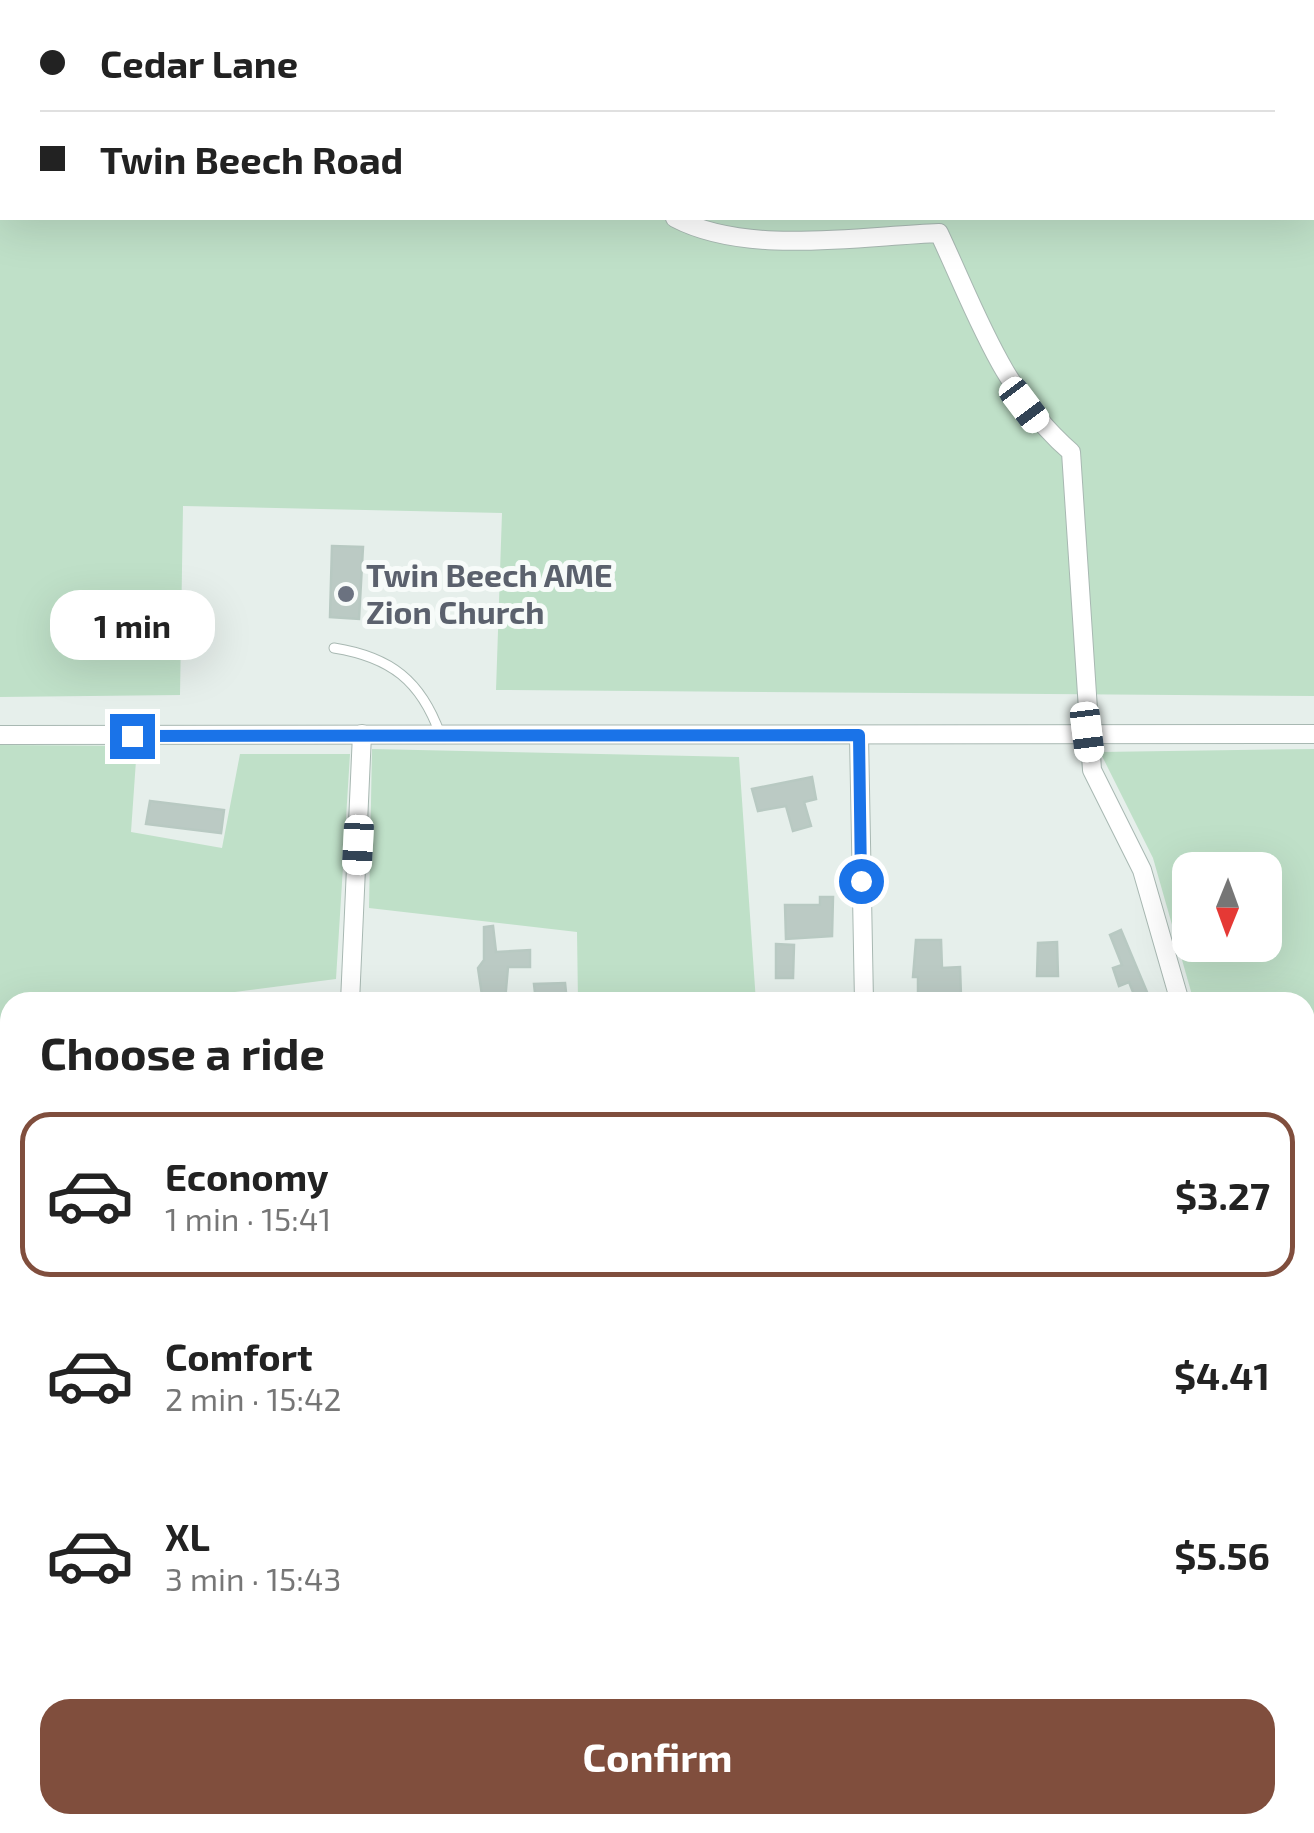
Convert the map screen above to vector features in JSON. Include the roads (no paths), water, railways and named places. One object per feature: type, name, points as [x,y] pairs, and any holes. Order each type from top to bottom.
[{"type":"street","points":[[679,220],[700,231],[744,240],[939,233],[1010,386],[1038,424],[1071,452],[1092,770],[1142,870],[1177,992]]},
{"type":"street","points":[[350,992],[362,734]]},
{"type":"street","points":[[0,735],[1314,734]]},
{"type":"street","points":[[859,735],[864,992]]},
{"type":"lane","points":[[334,648],[372,657],[412,682],[426,699],[440,734]]},
{"type":"place","name":"Twin Beech AME Zion Church","points":[[346,594]]}]
